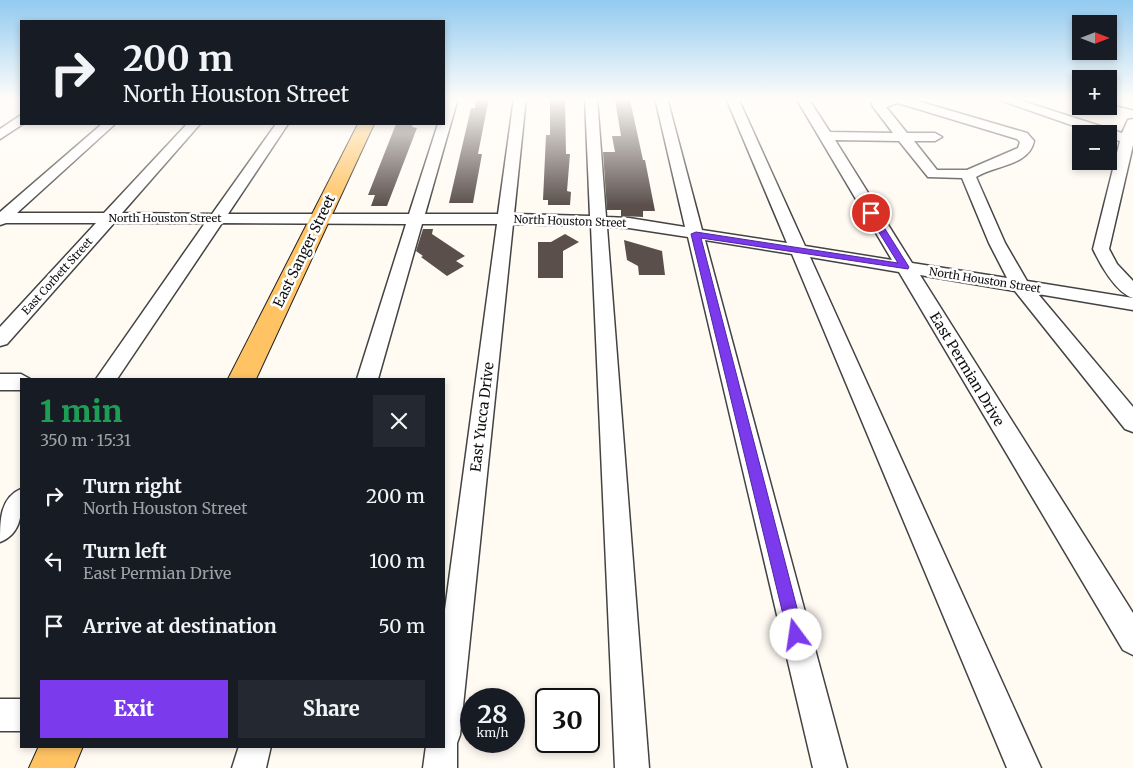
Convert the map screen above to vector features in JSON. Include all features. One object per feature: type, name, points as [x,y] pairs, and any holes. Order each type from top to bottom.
[{"type":"main road","name":"East Sanger Street","points":[[242,378],[361,134]]},
{"type":"main road","points":[[52,768],[61,748]]},
{"type":"street","points":[[0,219],[98,134]]},
{"type":"street","name":"East Corbett Street","points":[[0,339],[185,134]]},
{"type":"street","points":[[107,378],[275,134]]},
{"type":"street","points":[[367,378],[441,134]]},
{"type":"street","name":"East Yucca Drive","points":[[445,727],[516,134]]},
{"type":"street","points":[[593,134],[632,768]]},
{"type":"street","points":[[670,134],[830,768]]},
{"type":"street","points":[[747,134],[1024,768]]},
{"type":"street","points":[[900,134],[933,174],[970,174],[1020,154],[1025,150],[1026,141],[1022,136],[1014,134]]},
{"type":"street","points":[[1112,134],[1131,140],[1129,157],[1102,250],[1110,266],[1133,292]]},
{"type":"street","points":[[825,136],[935,137]]},
{"type":"street","name":"East Permian Drive","points":[[825,136],[1133,640]]},
{"type":"street","points":[[970,174],[968,177],[997,243],[1020,285],[1133,423]]},
{"type":"street","name":"North Houston Street","points":[[0,219],[506,218],[599,221],[696,234],[1133,304]]},
{"type":"street","points":[[0,382],[20,382]]},
{"type":"street","points":[[0,530],[20,501]]},
{"type":"street","points":[[0,715],[20,715]]},
{"type":"street","points":[[249,768],[254,748]]},
{"type":"street","points":[[440,768],[442,748]]},
{"type":"building","points":[[392,134],[415,134],[387,206],[371,206],[375,195],[368,195]]},
{"type":"building","points":[[465,134],[482,134],[478,154],[482,154],[473,203],[449,203]]},
{"type":"building","points":[[566,134],[566,154],[570,154],[567,191],[571,192],[570,205],[548,205],[548,200],[543,200],[546,135]]},
{"type":"building","points":[[621,134],[637,134],[643,160],[645,160],[655,211],[643,211],[643,217],[621,216],[621,210],[607,210],[603,152],[615,152],[612,136],[621,136]]},
{"type":"building","points":[[423,229],[433,229],[432,234],[465,256],[456,261],[464,266],[447,276],[421,257],[423,256],[416,251]]},
{"type":"building","points":[[565,234],[579,242],[563,251],[563,278],[538,278],[538,242],[551,242]]},
{"type":"building","points":[[624,240],[662,251],[665,275],[639,275],[638,266],[627,260]]},
{"type":"route","points":[[796,635],[696,234],[905,267],[871,213]]}]
